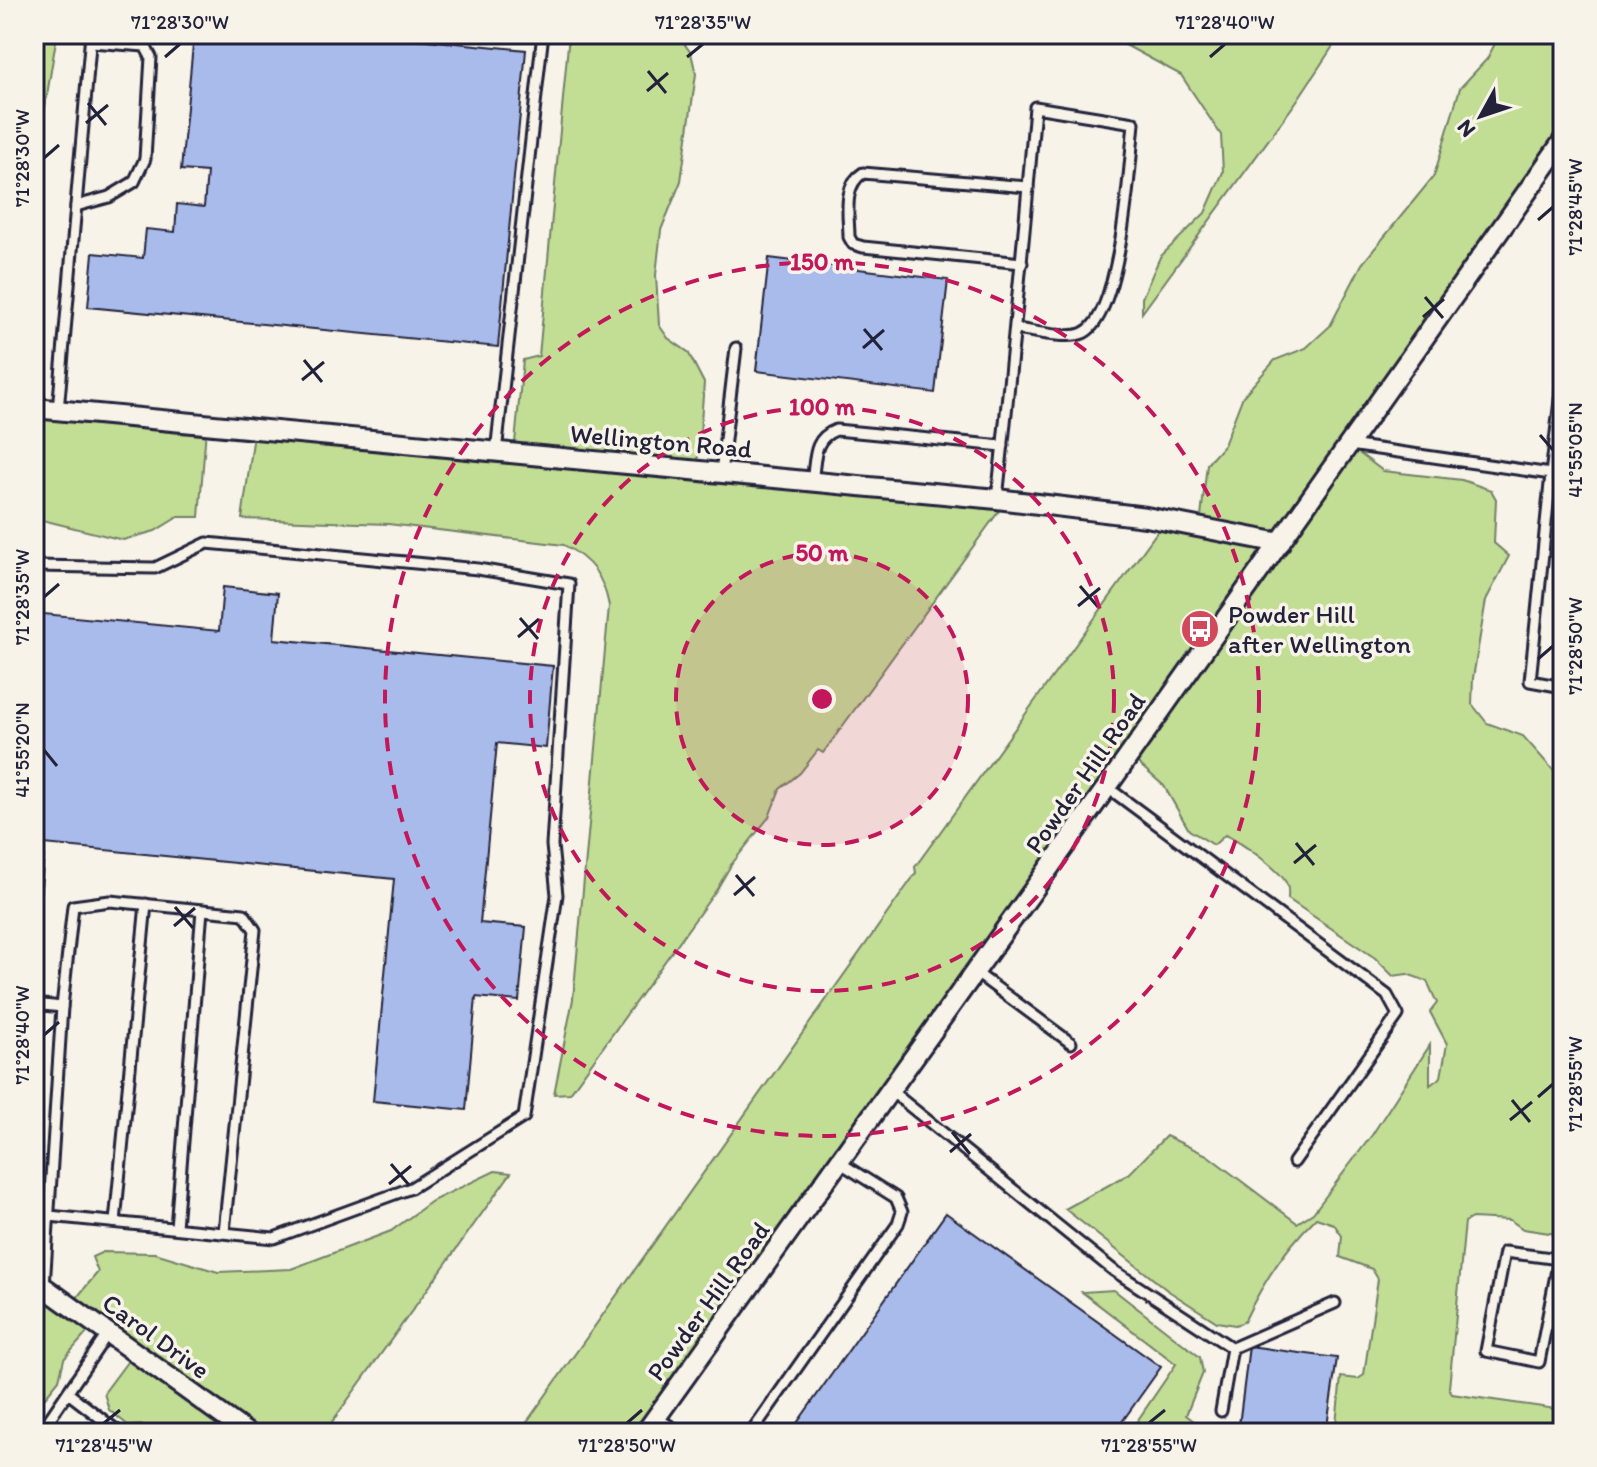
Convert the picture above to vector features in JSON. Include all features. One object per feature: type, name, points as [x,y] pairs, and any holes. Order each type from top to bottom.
[{"type":"street","name":"Powder Hill Road","points":[[651,1425],[1563,141]]},
{"type":"street","name":"Wellington Road","points":[[34,408],[997,499],[1146,517],[1280,543]]},
{"type":"street","name":"Carol Drive","points":[[39,1284],[247,1433]]},
{"type":"lane","points":[[496,452],[542,42],[539,34]]},
{"type":"lane","points":[[58,411],[76,206],[91,38],[145,46],[151,57],[145,159],[134,182],[125,190],[76,206]]},
{"type":"lane","points":[[997,499],[1016,329],[1035,107],[1134,123],[1120,254],[1101,313],[1086,333],[1074,336],[1016,329]]},
{"type":"lane","points":[[1022,263],[853,244],[849,237],[850,188],[854,179],[863,173],[1028,187]]},
{"type":"lane","points":[[721,473],[736,348]]},
{"type":"lane","points":[[1563,376],[1530,681],[1563,687]]},
{"type":"lane","points":[[812,482],[819,441],[825,434],[836,430],[1003,446]]},
{"type":"lane","points":[[1350,445],[1551,474]]},
{"type":"lane","points":[[34,566],[155,568],[207,543],[478,569],[569,584],[552,845],[557,895],[524,1117],[411,1188],[274,1238],[49,1216]]},
{"type":"lane","points":[[1107,787],[1387,995],[1398,1015],[1294,1162]]},
{"type":"lane","points":[[39,1284],[49,1216],[62,1007],[73,906],[110,901],[244,914],[255,930],[224,1232]]},
{"type":"lane","points":[[115,1222],[146,904]]},
{"type":"lane","points":[[176,1227],[202,910]]},
{"type":"lane","points":[[975,972],[1071,1043]]},
{"type":"lane","points":[[34,1004],[62,1007]]},
{"type":"lane","points":[[891,1091],[1113,1270],[1232,1348]]},
{"type":"lane","points":[[751,1433],[898,1224],[902,1212],[896,1198],[839,1162]]},
{"type":"lane","points":[[1505,1252],[1561,1259],[1539,1362],[1486,1351],[1505,1252]]},
{"type":"lane","points":[[1232,1348],[1335,1303]]},
{"type":"lane","points":[[40,1433],[108,1333]]},
{"type":"lane","points":[[1221,1411],[1232,1348]]},
{"type":"lane","points":[[68,1393],[120,1433]]},
{"type":"lane","points":[[651,1425],[682,1433]]},
{"type":"green space","points":[[34,34],[57,34],[40,138],[34,127]]},
{"type":"green space","points":[[569,34],[677,34],[691,53],[696,74],[681,181],[661,230],[656,275],[659,325],[668,338],[688,352],[704,383],[697,472],[1004,504],[823,753],[818,750],[800,773],[780,789],[769,817],[731,865],[717,889],[570,1093],[554,1094],[573,999],[609,606],[599,577],[582,556],[564,545],[388,524],[242,519],[254,434],[514,453],[523,360],[539,356]]},
{"type":"green space","points":[[1105,34],[1341,34],[1296,102],[1142,313],[1142,298],[1160,257],[1205,213],[1223,172],[1221,135],[1181,75]]},
{"type":"green space","points":[[1500,34],[1563,34],[1563,141],[1351,447],[1383,471],[1462,480],[1491,490],[1496,499],[1494,543],[1509,556],[1486,600],[1473,678],[1472,704],[1487,723],[1523,736],[1561,779],[1563,787],[1563,1235],[1523,1229],[1510,1220],[1472,1218],[1465,1222],[1449,1388],[1452,1394],[1563,1410],[1563,1433],[1335,1433],[1341,1377],[1358,1379],[1364,1375],[1378,1279],[1372,1269],[1340,1257],[1342,1236],[1334,1224],[1316,1218],[1305,1229],[1276,1266],[1244,1322],[1235,1325],[1217,1322],[1167,1290],[1065,1209],[1129,1174],[1166,1136],[1207,1155],[1297,1223],[1313,1213],[1372,1135],[1430,1045],[1430,1085],[1441,1077],[1447,1044],[1430,1012],[1437,1003],[1427,981],[1407,974],[1393,976],[1375,958],[1288,899],[1284,879],[1240,843],[1225,835],[1214,845],[1189,830],[1164,786],[1131,757],[645,1433],[519,1433],[916,873],[915,867],[1162,525],[1172,516],[1201,517],[1207,464],[1224,445],[1243,396],[1275,360],[1306,348],[1330,326],[1362,264],[1434,176],[1460,88],[1487,59]]},
{"type":"green space","points":[[34,410],[206,429],[199,517],[178,517],[155,531],[123,540],[34,518]]},
{"type":"green space","points":[[495,1171],[511,1173],[324,1433],[153,1433],[144,1425],[129,1426],[109,1410],[104,1393],[130,1358],[93,1326],[64,1359],[59,1380],[34,1411],[34,1299],[40,1290],[70,1306],[98,1272],[92,1257],[103,1252],[155,1253],[218,1272],[291,1269],[391,1231],[432,1201]]},
{"type":"green space","points":[[1114,1290],[1200,1357],[1203,1373],[1186,1415],[1203,1428],[1220,1433],[1129,1433],[1176,1364],[1082,1292]]},
{"type":"building","points":[[194,34],[365,34],[526,50],[498,347],[88,307],[93,253],[143,258],[146,229],[175,232],[177,204],[204,207],[207,172],[181,170]]},
{"type":"building","points":[[769,258],[948,280],[935,393],[756,371]]},
{"type":"building","points":[[223,587],[278,593],[274,639],[553,666],[546,748],[497,743],[480,923],[526,927],[519,1001],[476,997],[466,1110],[373,1101],[394,879],[45,844],[34,963],[34,613],[219,631]]},
{"type":"building","points":[[946,1213],[1161,1367],[1114,1433],[790,1433]]},
{"type":"building","points":[[1563,1325],[1563,1382],[1555,1381]]},
{"type":"building","points":[[1249,1346],[1337,1358],[1326,1433],[1238,1433]]},
{"type":"place","name":"Powder Hill after Wellington","points":[[1200,629]]}]
